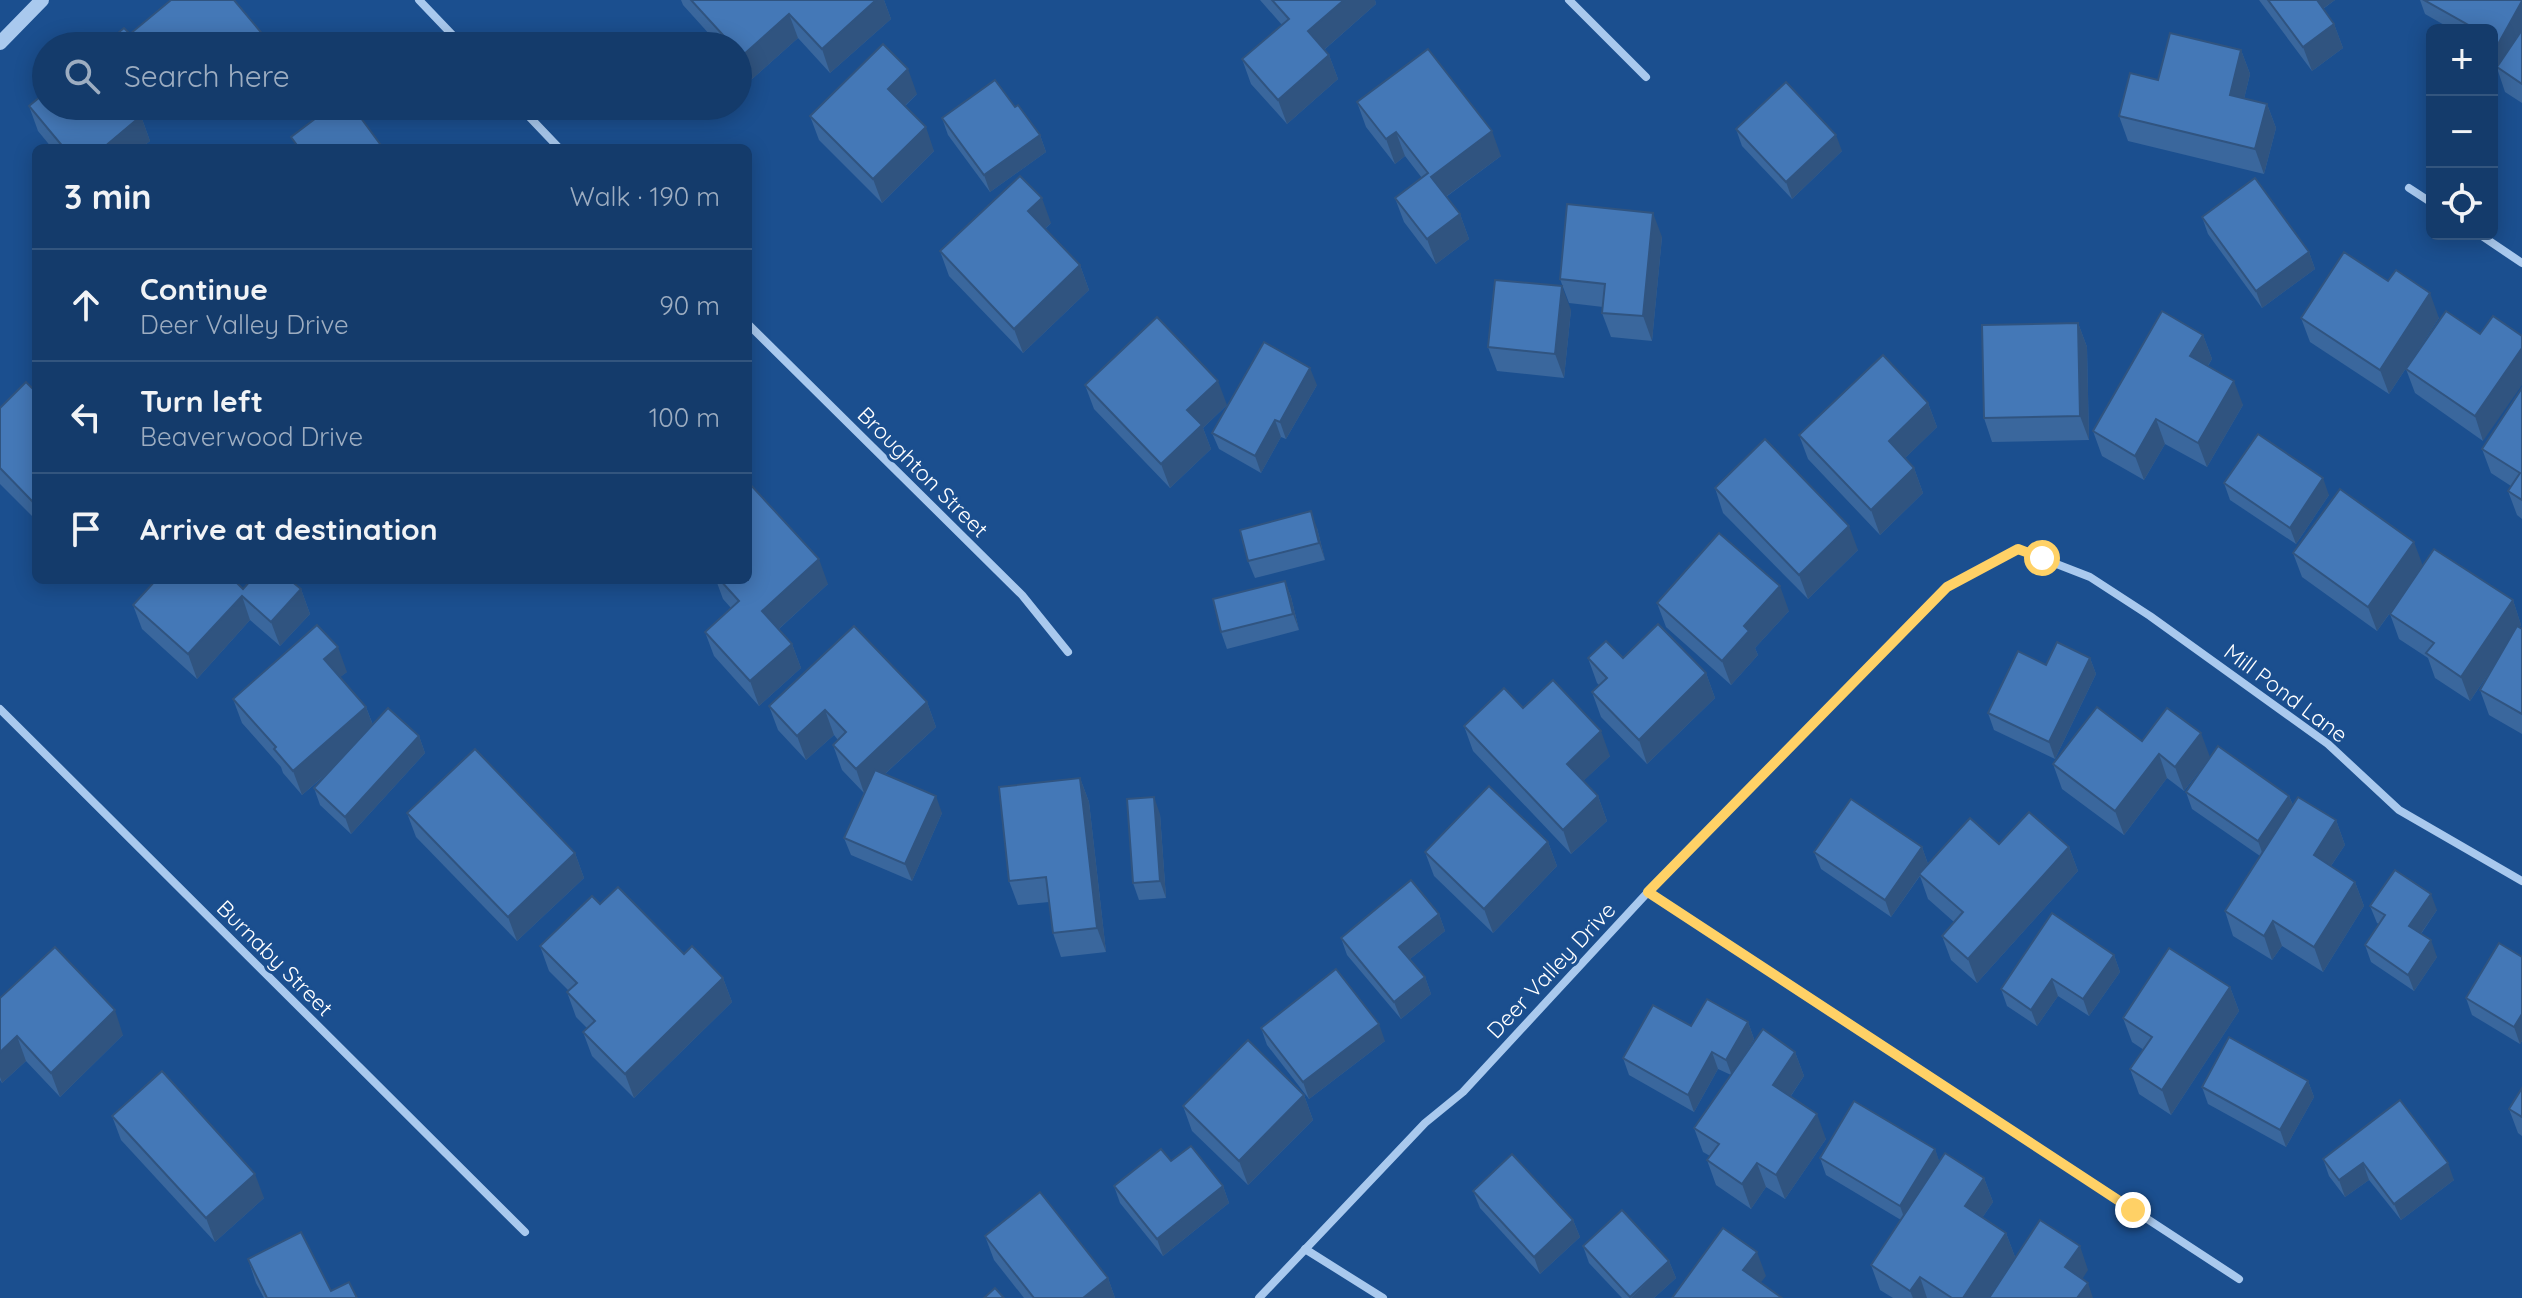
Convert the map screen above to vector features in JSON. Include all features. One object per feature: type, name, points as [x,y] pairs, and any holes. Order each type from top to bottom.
[{"type":"street","points":[[0,43],[42,0]]},
{"type":"street","points":[[419,0],[450,32]]},
{"type":"street","points":[[1569,0],[1646,77]]},
{"type":"street","points":[[532,120],[555,144]]},
{"type":"street","points":[[2409,188],[2426,199]]},
{"type":"street","points":[[2488,240],[2522,263]]},
{"type":"street","name":"Broughton Street","points":[[752,328],[1022,595],[1068,652]]},
{"type":"street","name":"Mill Pond Lane","points":[[2018,549],[2090,577],[2138,608],[2328,744],[2399,810],[2522,881]]},
{"type":"street","name":"Deer Valley Drive","points":[[1259,1298],[1425,1123],[1463,1092],[1648,892],[1947,587],[2018,549]]},
{"type":"street","name":"Burnaby Street","points":[[0,709],[525,1232]]},
{"type":"street","points":[[1648,892],[2239,1279]]},
{"type":"street","points":[[1305,1249],[1383,1298]]},
{"type":"building","points":[[171,0],[234,0],[261,32],[132,32]]},
{"type":"building","points":[[691,0],[876,0],[822,49],[789,14],[752,47],[752,32],[720,32]]},
{"type":"building","points":[[1272,0],[1344,0],[1308,31],[1329,55],[1278,100],[1242,59],[1289,19]]},
{"type":"building","points":[[2268,0],[2317,0],[2334,24],[2303,47]]},
{"type":"building","points":[[2424,0],[2522,0],[2498,44],[2498,24],[2466,24]]},
{"type":"building","points":[[2522,30],[2522,84],[2498,66]]},
{"type":"building","points":[[2170,33],[2241,50],[2230,95],[2267,104],[2255,149],[2119,116],[2130,73],[2158,80]]},
{"type":"building","points":[[883,44],[908,69],[888,89],[926,127],[873,179],[810,116]]},
{"type":"building","points":[[1428,49],[1492,131],[1431,177],[1460,214],[1427,239],[1395,198],[1428,173],[1396,132],[1386,139],[1357,102]]},
{"type":"building","points":[[995,80],[1040,135],[984,175],[942,118]]},
{"type":"building","points":[[1786,82],[1836,135],[1786,182],[1736,129]]},
{"type":"building","points":[[41,120],[136,120],[108,144],[61,144]]},
{"type":"building","points":[[313,120],[362,120],[380,144],[296,144],[291,137]]},
{"type":"building","points":[[1020,176],[1042,198],[1028,211],[1080,265],[1014,329],[940,251]]},
{"type":"building","points":[[2255,178],[2309,252],[2256,291],[2202,217]]},
{"type":"building","points":[[1567,204],[1653,213],[1643,316],[1602,313],[1605,284],[1560,279]]},
{"type":"building","points":[[2344,252],[2388,281],[2396,270],[2430,293],[2380,370],[2301,318]]},
{"type":"building","points":[[1495,280],[1562,286],[1555,354],[1488,347]]},
{"type":"building","points":[[2162,311],[2203,335],[2190,356],[2234,381],[2198,443],[2156,419],[2135,456],[2093,431]]},
{"type":"building","points":[[2446,311],[2480,334],[2493,316],[2522,336],[2522,348],[2475,416],[2406,369]]},
{"type":"building","points":[[1157,317],[1218,381],[1187,410],[1202,425],[1161,464],[1085,385]]},
{"type":"building","points":[[2078,323],[2080,416],[1984,418],[1982,325]]},
{"type":"building","points":[[1264,342],[1310,368],[1280,422],[1275,420],[1255,456],[1212,433]]},
{"type":"building","points":[[1883,355],[1928,403],[1889,441],[1914,468],[1871,510],[1799,435]]},
{"type":"building","points":[[26,382],[32,388],[32,501],[0,468],[0,408]]},
{"type":"building","points":[[2522,388],[2522,500],[2508,491],[2520,473],[2482,449]]},
{"type":"building","points":[[2258,434],[2323,478],[2290,528],[2224,483]]},
{"type":"building","points":[[1765,439],[1849,526],[1799,575],[1715,488]]},
{"type":"building","points":[[752,486],[819,559],[762,611],[792,644],[750,681],[705,632],[739,601],[724,584],[752,584]]},
{"type":"building","points":[[2340,489],[2414,542],[2368,607],[2293,553]]},
{"type":"building","points":[[1311,511],[1319,543],[1248,561],[1240,530]]},
{"type":"building","points":[[1719,533],[1780,586],[1744,626],[1749,631],[1722,661],[1657,603]]},
{"type":"building","points":[[2434,549],[2513,600],[2461,677],[2426,653],[2434,643],[2390,614]]},
{"type":"building","points":[[1285,581],[1293,614],[1221,632],[1213,599]]},
{"type":"building","points":[[152,584],[238,584],[243,589],[247,584],[295,584],[301,589],[271,622],[242,596],[188,654],[133,605]]},
{"type":"building","points":[[1658,624],[1706,673],[1639,740],[1592,692],[1607,678],[1588,658],[1606,641],[1623,658]]},
{"type":"building","points":[[317,625],[338,647],[324,659],[366,707],[293,771],[233,699]]},
{"type":"building","points":[[854,626],[927,702],[856,769],[833,745],[846,732],[825,710],[797,736],[769,706]]},
{"type":"building","points":[[2517,626],[2522,629],[2522,714],[2480,690]]},
{"type":"building","points":[[2057,642],[2090,658],[2049,742],[1988,713],[2018,651],[2046,665]]},
{"type":"building","points":[[1553,680],[1601,731],[1567,764],[1598,796],[1563,830],[1464,726],[1504,688],[1523,708]]},
{"type":"building","points":[[2097,707],[2142,741],[2167,708],[2201,733],[2175,767],[2159,754],[2115,811],[2053,764]]},
{"type":"building","points":[[388,708],[419,736],[345,817],[314,788]]},
{"type":"building","points":[[2218,746],[2289,796],[2258,841],[2186,792]]},
{"type":"building","points":[[475,749],[575,853],[508,917],[407,813]]},
{"type":"building","points":[[875,770],[936,796],[905,864],[844,838]]},
{"type":"building","points":[[1080,778],[1097,928],[1053,933],[1046,877],[1009,881],[999,787]]},
{"type":"building","points":[[1489,786],[1548,842],[1484,909],[1425,852]]},
{"type":"building","points":[[1154,797],[1160,881],[1133,883],[1127,799]]},
{"type":"building","points":[[2298,797],[2336,820],[2314,855],[2355,882],[2314,947],[2273,921],[2264,936],[2225,911]]},
{"type":"building","points":[[1851,799],[1922,847],[1885,900],[1814,852]]},
{"type":"building","points":[[2029,812],[2069,847],[1968,959],[1942,936],[1963,912],[1919,874],[1970,818],[1999,844]]},
{"type":"building","points":[[2395,870],[2431,894],[2409,926],[2431,940],[2408,975],[2365,945],[2385,915],[2370,906]]},
{"type":"building","points":[[1411,880],[1439,914],[1399,947],[1425,977],[1394,1002],[1341,938]]},
{"type":"building","points":[[618,887],[684,954],[692,946],[723,978],[625,1074],[583,1032],[595,1021],[567,992],[577,983],[540,946],[592,896],[600,904]]},
{"type":"building","points":[[2052,913],[2114,955],[2083,999],[2052,979],[2031,1010],[2001,989]]},
{"type":"building","points":[[2499,943],[2522,957],[2522,1014],[2514,1027],[2466,998]]},
{"type":"building","points":[[55,947],[115,1010],[51,1073],[17,1036],[0,1052],[0,998]]},
{"type":"building","points":[[2169,948],[2230,987],[2162,1090],[2130,1069],[2152,1037],[2123,1018]]},
{"type":"building","points":[[1336,969],[1379,1024],[1303,1082],[1261,1028]]},
{"type":"building","points":[[1707,999],[1748,1022],[1726,1060],[1712,1052],[1688,1095],[1623,1058],[1653,1005],[1691,1026]]},
{"type":"building","points":[[1763,1029],[1795,1052],[1773,1085],[1817,1114],[1776,1175],[1757,1163],[1742,1184],[1707,1160],[1719,1144],[1694,1128]]},
{"type":"building","points":[[2229,1037],[2308,1081],[2280,1130],[2202,1087]]},
{"type":"building","points":[[1248,1040],[1304,1095],[1239,1161],[1183,1106]]},
{"type":"building","points":[[162,1071],[255,1174],[206,1218],[112,1116]]},
{"type":"building","points":[[2522,1088],[2522,1117],[2509,1109]]},
{"type":"building","points":[[2400,1100],[2448,1163],[2394,1204],[2363,1163],[2339,1180],[2323,1159]]},
{"type":"building","points":[[1854,1101],[1935,1149],[1900,1206],[1820,1158]]},
{"type":"building","points":[[1191,1146],[1223,1186],[1157,1239],[1114,1186],[1161,1149],[1171,1161]]},
{"type":"building","points":[[1945,1153],[1984,1178],[1965,1206],[2006,1233],[1963,1298],[1952,1298],[1920,1277],[1910,1291],[1871,1265]]},
{"type":"building","points":[[1512,1154],[1573,1220],[1534,1257],[1473,1191]]},
{"type":"building","points":[[1040,1192],[1108,1278],[1083,1298],[1034,1298],[985,1236]]},
{"type":"building","points":[[1622,1210],[1669,1261],[1630,1297],[1583,1246]]},
{"type":"building","points":[[2040,1220],[2080,1246],[2065,1267],[2088,1283],[2077,1298],[1989,1298]]},
{"type":"building","points":[[1723,1228],[1757,1252],[1743,1270],[1782,1298],[1672,1298]]},
{"type":"building","points":[[301,1232],[331,1291],[349,1282],[357,1298],[267,1298],[248,1259]]},
{"type":"building","points":[[995,1288],[1004,1298],[984,1298]]},
{"type":"route","points":[[2042,558],[2018,549],[1947,587],[1648,892],[2133,1210]]}]
